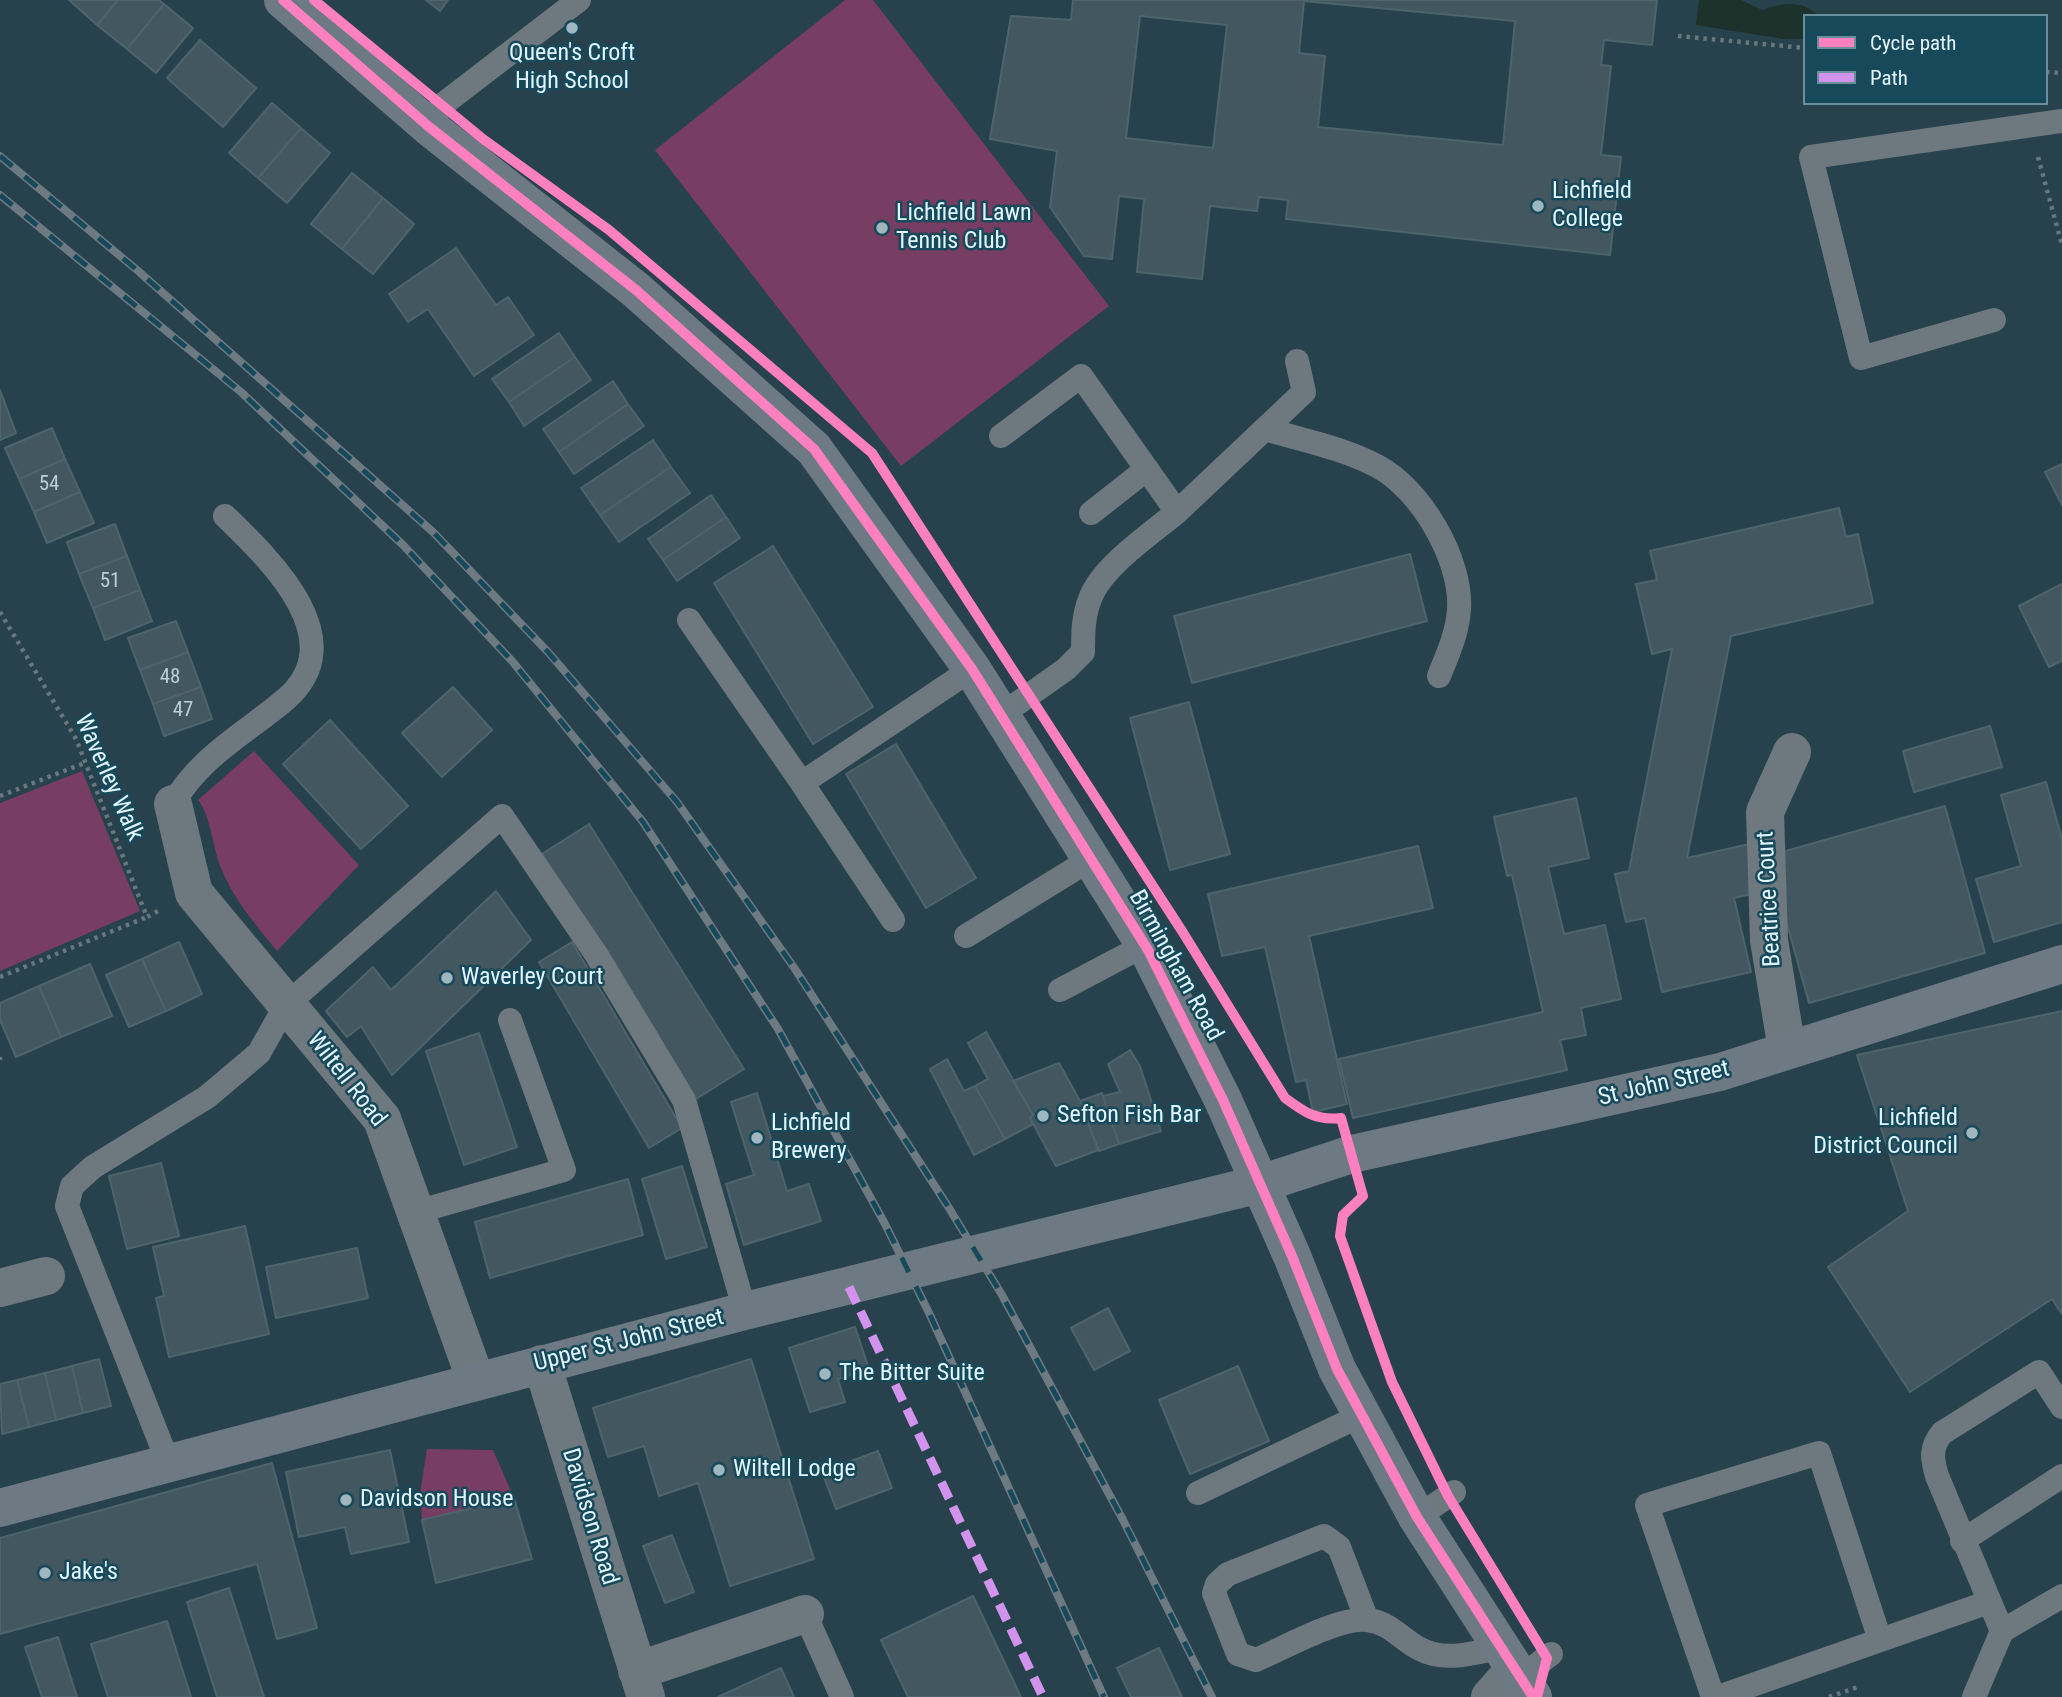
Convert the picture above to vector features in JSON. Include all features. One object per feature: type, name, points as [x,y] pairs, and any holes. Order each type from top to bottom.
[{"type":"street","name":"Birmingham Road","points":[[283,0],[428,126],[636,290],[814,449],[972,669],[1145,945],[1223,1100],[1337,1369],[1417,1517],[1512,1678]]},
{"type":"street","name":"Beatrice Court","points":[[1787,1050],[1769,940],[1765,812],[1792,752]]},
{"type":"street","name":"Wiltell Road","points":[[173,804],[194,893],[382,1119],[477,1381]]},
{"type":"street","name":"St John Street","points":[[1260,1184],[1352,1154],[1720,1072],[2062,964]]},
{"type":"street","name":"Upper St John Street","points":[[0,1508],[745,1311],[1260,1184]]},
{"type":"street","points":[[0,1288],[46,1276]]},
{"type":"street","name":"Davidson Road","points":[[542,1364],[642,1684],[805,1614]]},
{"type":"lane","points":[[428,126],[442,105],[579,0]]},
{"type":"lane","points":[[1994,320],[1861,358],[1811,157],[2062,121]]},
{"type":"lane","points":[[1001,715],[1066,669],[1083,652],[1084,625],[1090,598],[1101,578],[1177,512],[1304,392],[1297,362]]},
{"type":"lane","points":[[1001,436],[1081,376],[1177,512]]},
{"type":"lane","points":[[1265,429],[1378,467],[1409,490],[1441,536],[1453,571],[1459,609],[1450,647],[1439,676]]},
{"type":"lane","points":[[1091,513],[1147,469]]},
{"type":"lane","points":[[173,804],[202,765],[297,688],[309,662],[310,638],[297,597],[279,570],[225,516]]},
{"type":"lane","points":[[689,620],[893,920]]},
{"type":"lane","points":[[802,783],[972,669]]},
{"type":"lane","points":[[168,1462],[67,1206],[72,1186],[93,1167],[207,1097],[249,1062],[259,1053],[286,1005],[502,816],[596,954],[684,1100],[745,1311]]},
{"type":"lane","points":[[966,936],[1091,859]]},
{"type":"lane","points":[[1060,990],[1145,945]]},
{"type":"lane","points":[[416,1212],[564,1170],[510,1020]]},
{"type":"lane","points":[[2002,1631],[1962,1541],[1931,1458],[1934,1442],[1942,1433],[2039,1372],[2062,1407]]},
{"type":"lane","points":[[1199,1493],[1362,1415]]},
{"type":"lane","points":[[1713,1697],[1647,1505],[1819,1453],[1881,1640]]},
{"type":"lane","points":[[1962,1541],[2062,1476]]},
{"type":"lane","points":[[1417,1517],[1454,1492]]},
{"type":"lane","points":[[1367,1620],[1339,1547],[1324,1536],[1228,1574],[1217,1584],[1214,1593],[1238,1654],[1256,1660],[1348,1621],[1367,1620],[1390,1626],[1417,1647],[1435,1655],[1461,1656],[1512,1678],[1551,1654]]},
{"type":"lane","points":[[1974,1697],[2002,1631],[2062,1595]]},
{"type":"lane","points":[[1718,1697],[1989,1602]]},
{"type":"lane","points":[[805,1614],[842,1697]]},
{"type":"path","points":[[1678,36],[1803,48]]},
{"type":"path","points":[[2029,126],[2062,245]]},
{"type":"path","points":[[0,796],[86,762]]},
{"type":"path","points":[[0,977],[147,917],[194,893]]},
{"type":"path","points":[[1829,1697],[1865,1684]]},
{"type":"shaded area","name":"Lichfield Lawn Tennis Club","points":[[845,0],[873,0],[1109,306],[901,466],[655,150]]},
{"type":"shaded area","points":[[1699,0],[1741,0],[1762,10],[1793,4],[1806,7],[1817,14],[1803,14],[1803,39],[1784,39],[1696,25]]},
{"type":"shaded area","points":[[254,751],[359,865],[277,951],[226,880],[206,813],[198,800]]},
{"type":"shaded area","points":[[82,771],[140,911],[0,971],[0,803]]},
{"type":"shaded area","points":[[427,1449],[493,1450],[514,1498],[422,1520],[420,1493]]},
{"type":"building","points":[[69,0],[118,0],[97,25]]},
{"type":"building","points":[[118,0],[159,0],[164,4],[127,49],[97,25]]},
{"type":"building","points":[[426,0],[448,0],[440,11]]},
{"type":"building","points":[[1073,0],[1657,0],[1652,45],[1604,40],[1601,65],[1611,66],[1601,155],[1621,157],[1610,255],[1286,219],[1288,200],[1259,197],[1257,211],[1210,206],[1202,279],[1137,272],[1144,199],[1119,196],[1112,259],[1084,256],[1050,207],[1057,151],[990,139],[1011,16],[1071,20]],"holes":[[[1304,1],[1515,21],[1503,145],[1318,127],[1325,56],[1299,53]],[[1140,16],[1227,25],[1213,148],[1126,138]]]},
{"type":"building","points":[[164,4],[193,28],[156,73],[127,49]]},
{"type":"building","points":[[200,40],[256,88],[223,127],[167,78]]},
{"type":"building","points":[[272,103],[301,128],[258,178],[229,153]]},
{"type":"building","points":[[301,128],[330,153],[287,203],[258,178]]},
{"type":"building","points":[[352,173],[383,198],[342,249],[311,224]]},
{"type":"building","points":[[383,198],[414,224],[373,274],[342,249]]},
{"type":"building","points":[[456,248],[496,305],[508,297],[534,335],[474,376],[428,309],[408,322],[389,294]]},
{"type":"building","points":[[559,333],[575,357],[509,402],[492,379]]},
{"type":"building","points":[[575,357],[591,380],[524,426],[509,402]]},
{"type":"building","points":[[613,381],[628,404],[559,452],[543,429]]},
{"type":"building","points":[[0,390],[16,433],[0,440]]},
{"type":"building","points":[[628,404],[644,426],[574,474],[559,452]]},
{"type":"building","points":[[52,428],[65,459],[19,479],[5,448]]},
{"type":"building","points":[[653,440],[671,467],[600,515],[581,488]]},
{"type":"building","points":[[65,459],[80,492],[34,512],[19,479]]},
{"type":"building","points":[[2062,464],[2062,505],[2045,472]]},
{"type":"building","points":[[671,467],[690,493],[619,542],[600,515]]},
{"type":"building","points":[[80,492],[94,523],[47,543],[34,512]]},
{"type":"building","points":[[711,495],[726,517],[663,560],[648,539]]},
{"type":"building","points":[[1839,508],[1846,537],[1858,534],[1873,603],[1731,636],[1687,858],[1754,843],[1765,891],[1734,898],[1751,972],[1662,992],[1645,918],[1626,922],[1615,874],[1629,871],[1672,649],[1652,654],[1636,584],[1657,580],[1650,551]]},
{"type":"building","points":[[726,517],[740,538],[677,581],[663,560]]},
{"type":"building","points":[[115,524],[127,556],[79,574],[67,542]]},
{"type":"building","points":[[773,546],[873,707],[813,744],[714,583]]},
{"type":"building","points":[[1410,554],[1427,621],[1192,683],[1174,616]]},
{"type":"building","points":[[127,556],[140,590],[93,608],[79,574]]},
{"type":"building","points":[[2062,584],[2062,661],[2049,667],[2019,606]]},
{"type":"building","points":[[140,590],[152,621],[105,640],[93,608]]},
{"type":"building","points":[[176,621],[188,652],[140,670],[128,638]]},
{"type":"building","points":[[188,652],[201,687],[153,704],[140,670]]},
{"type":"building","points":[[201,687],[212,719],[164,736],[153,704]]},
{"type":"building","points":[[453,687],[492,730],[442,777],[402,733]]},
{"type":"building","points":[[1189,702],[1230,854],[1170,870],[1130,718]]},
{"type":"building","points":[[330,720],[408,806],[361,849],[283,764]]},
{"type":"building","points":[[1990,726],[2002,767],[1914,792],[1903,751]]},
{"type":"building","points":[[896,744],[976,878],[926,908],[846,774]]},
{"type":"building","points":[[2046,782],[2062,839],[2062,922],[1994,942],[1976,879],[2021,866],[2001,795]]},
{"type":"building","points":[[1576,798],[1589,858],[1548,867],[1564,934],[1605,925],[1621,999],[1581,1008],[1586,1035],[1560,1040],[1567,1070],[1353,1118],[1339,1059],[1543,1012],[1512,875],[1507,876],[1494,817]]},
{"type":"building","points":[[1945,806],[1985,953],[1809,1003],[1768,856]]},
{"type":"building","points":[[589,824],[744,1069],[696,1099],[542,854]]},
{"type":"building","points":[[1418,846],[1433,908],[1309,936],[1347,1104],[1313,1112],[1306,1080],[1296,1082],[1265,947],[1222,956],[1208,894]]},
{"type":"building","name":"Waverley Court","points":[[496,891],[531,940],[392,1075],[361,1026],[347,1037],[326,1011],[373,967],[391,990]]},
{"type":"building","points":[[179,942],[202,994],[166,1011],[142,959]]},
{"type":"building","name":"Waverley Court","points":[[572,942],[682,1128],[649,1148],[539,962]]},
{"type":"building","points":[[142,959],[166,1011],[129,1027],[106,975]]},
{"type":"building","points":[[90,964],[112,1016],[61,1037],[39,986]]},
{"type":"building","points":[[39,986],[61,1037],[16,1057],[0,1020],[0,1003]]},
{"type":"building","name":"Lichfield District Council","points":[[2062,1011],[2062,1314],[2052,1299],[1910,1392],[1828,1267],[1908,1211],[1857,1055]]},
{"type":"building","points":[[986,1032],[1033,1115],[1030,1118],[1033,1124],[1005,1139],[975,1086],[988,1079],[968,1043]]},
{"type":"building","name":"Waverley Court","points":[[479,1033],[517,1147],[464,1165],[426,1051]]},
{"type":"building","points":[[1130,1050],[1140,1066],[1161,1131],[1119,1144],[1103,1096],[1120,1092],[1108,1064]]},
{"type":"building","points":[[947,1059],[964,1091],[975,1086],[1005,1139],[974,1155],[930,1069]]},
{"type":"building","points":[[1059,1063],[1080,1101],[1098,1150],[1056,1166],[1030,1118],[1033,1115],[1013,1081]]},
{"type":"building","name":"Lichfield Brewery","points":[[757,1093],[787,1191],[809,1184],[821,1221],[744,1245],[726,1184],[754,1175],[731,1102]]},
{"type":"building","points":[[1102,1093],[1119,1144],[1099,1151],[1080,1101]]},
{"type":"building","points":[[161,1163],[179,1236],[127,1249],[109,1176]]},
{"type":"building","points":[[682,1166],[707,1247],[666,1259],[642,1179]]},
{"type":"building","points":[[628,1179],[643,1235],[490,1278],[475,1222]]},
{"type":"building","points":[[245,1226],[269,1334],[169,1357],[156,1298],[164,1296],[153,1247]]},
{"type":"building","points":[[357,1248],[368,1298],[276,1318],[266,1267]]},
{"type":"building","points":[[1108,1308],[1130,1351],[1094,1370],[1071,1328]]},
{"type":"building","name":"The Bitter Suite","points":[[855,1327],[869,1369],[838,1379],[845,1402],[810,1412],[789,1348]]},
{"type":"building","points":[[99,1359],[111,1406],[83,1413],[72,1366]]},
{"type":"building","name":"Wiltell Lodge","points":[[751,1359],[814,1559],[730,1586],[698,1483],[659,1496],[644,1446],[608,1457],[593,1408]]},
{"type":"building","points":[[72,1366],[83,1413],[56,1420],[45,1373]]},
{"type":"building","points":[[1238,1366],[1269,1441],[1190,1474],[1159,1400]]},
{"type":"building","points":[[45,1373],[56,1420],[29,1427],[17,1380]]},
{"type":"building","points":[[17,1380],[29,1427],[2,1434],[0,1384]]},
{"type":"building","name":"Davidson House","points":[[390,1450],[409,1542],[351,1554],[345,1527],[299,1537],[286,1472]]},
{"type":"building","points":[[878,1451],[892,1488],[836,1509],[822,1472]]},
{"type":"building","points":[[272,1463],[317,1628],[277,1639],[257,1564],[0,1634],[0,1538]]},
{"type":"building","points":[[514,1498],[532,1559],[436,1583],[422,1520]]},
{"type":"building","points":[[672,1535],[694,1592],[665,1603],[643,1546]]},
{"type":"building","points":[[229,1588],[264,1697],[217,1697],[187,1602]]},
{"type":"building","points":[[973,1596],[1021,1697],[908,1697],[881,1640]]},
{"type":"building","points":[[167,1621],[191,1697],[108,1697],[91,1644]]},
{"type":"building","points":[[58,1637],[77,1697],[42,1697],[25,1647]]},
{"type":"building","points":[[1159,1648],[1182,1697],[1131,1697],[1117,1668]]},
{"type":"building","points":[[781,1668],[794,1697],[718,1697]]},
{"type":"railway","points":[[0,156],[137,270],[433,532],[548,652],[677,802],[795,969],[1002,1295],[1123,1520],[1212,1697]]},
{"type":"railway","points":[[0,195],[241,392],[403,545],[512,661],[643,822],[778,1029],[885,1224],[930,1315],[1104,1697]]},
{"type":"marked path","points":[[849,1287],[1043,1697]]},
{"type":"cycle path","points":[[283,0],[428,126],[636,290],[814,449],[972,669],[1148,950],[1223,1100],[1292,1256],[1337,1369],[1417,1517],[1533,1697]]},
{"type":"cycle path","points":[[314,0],[483,139],[609,230],[872,453],[1182,931],[1285,1098],[1311,1114],[1324,1118],[1341,1118],[1363,1196],[1343,1215],[1340,1236],[1392,1382],[1448,1496],[1547,1658],[1537,1697]]},
{"type":"place","name":"Queen's Croft High School","points":[[572,28]]},
{"type":"place","name":"Lichfield College","points":[[1538,206]]},
{"type":"place","name":"Lichfield Lawn Tennis Club","points":[[882,228]]},
{"type":"place","name":"Waverley Court","points":[[447,978]]},
{"type":"place","name":"Sefton Fish Bar","points":[[1043,1116]]},
{"type":"place","name":"Lichfield District Council","points":[[1972,1133]]},
{"type":"place","name":"Lichfield Brewery","points":[[757,1138]]},
{"type":"place","name":"The Bitter Suite","points":[[825,1374]]},
{"type":"place","name":"Wiltell Lodge","points":[[719,1470]]},
{"type":"place","name":"Davidson House","points":[[346,1500]]},
{"type":"place","name":"Jake's","points":[[45,1573]]}]
